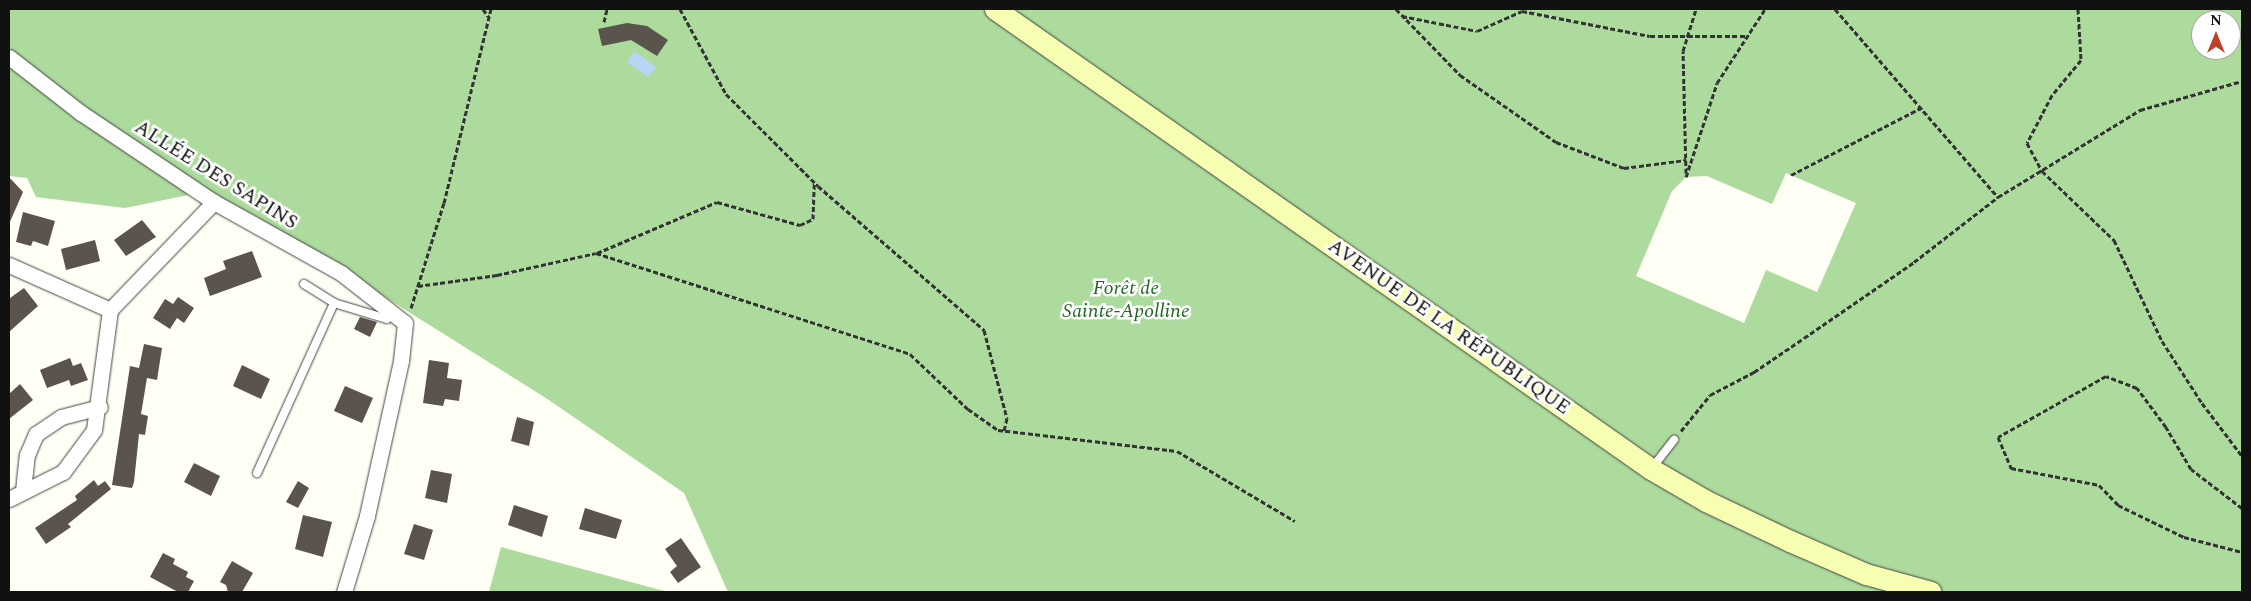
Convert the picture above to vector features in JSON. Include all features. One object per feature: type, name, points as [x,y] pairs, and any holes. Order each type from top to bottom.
[{"type":"main road","name":"AVENUE DE LA RÉPUBLIQUE","points":[[995,9],[1651,469],[1706,501],[1866,574],[1931,592]]},
{"type":"street","name":"ALLÉE DES SAPINS","points":[[9,57],[81,113],[214,202],[341,273],[405,323]]},
{"type":"street","points":[[9,499],[63,472],[94,430],[100,407],[110,310],[214,202]]},
{"type":"street","points":[[9,265],[110,310]]},
{"type":"street","points":[[344,592],[371,498],[401,361],[405,323]]},
{"type":"street","points":[[23,492],[27,455],[36,434],[61,417],[100,407]]},
{"type":"lane","points":[[304,284],[334,303],[386,319],[392,312]]},
{"type":"lane","points":[[257,473],[334,303]]},
{"type":"lane","points":[[1651,469],[1674,440]]},
{"type":"path","points":[[483,9],[489,16]]},
{"type":"path","points":[[405,323],[444,203],[491,9]]},
{"type":"path","points":[[604,22],[607,9]]},
{"type":"path","points":[[680,9],[726,94],[814,182],[984,330],[1007,418],[1004,431]]},
{"type":"path","points":[[1396,9],[1460,75],[1556,142],[1624,168],[1686,160]]},
{"type":"path","points":[[1696,9],[1683,51],[1686,176],[1718,83],[1765,9]]},
{"type":"path","points":[[1835,9],[1998,196]]},
{"type":"path","points":[[2078,9],[2081,60],[2052,95],[2027,143],[2042,171],[2114,240],[2162,341],[2202,403],[2242,456]]},
{"type":"path","points":[[1402,16],[1477,31],[1522,11],[1650,36],[1748,36]]},
{"type":"path","points":[[1674,440],[1710,395],[1754,372],[1914,262],[1998,196],[2140,110],[2242,81]]},
{"type":"path","points":[[1791,175],[1923,108]]},
{"type":"path","points":[[418,286],[498,274],[596,253],[717,202],[733,204],[757,214],[800,225],[813,219],[814,182]]},
{"type":"path","points":[[596,253],[910,354],[968,409],[1004,431],[1177,451],[1295,521]]},
{"type":"path","points":[[2242,508],[2191,470],[2166,427],[2137,388],[2106,376],[1998,437],[2011,468],[2099,485],[2118,505],[2184,537],[2242,552]]},
{"type":"green space","name":"Forêt de Sainte-Apolline","points":[[9,9],[2242,9],[2242,592],[728,592],[684,493],[549,400],[254,215],[188,195],[125,208],[36,197],[27,178],[9,176]],"holes":[[[1786,173],[1856,203],[1817,292],[1766,270],[1744,323],[1636,276],[1672,191],[1686,177],[1707,176],[1772,204]]]},
{"type":"green space","points":[[501,547],[668,592],[489,592]]},
{"type":"water","points":[[634,51],[656,67],[648,77],[627,62]]},
{"type":"building","points":[[627,23],[647,26],[668,40],[657,56],[631,40],[602,46],[598,29]]},
{"type":"building","points":[[9,177],[23,192],[9,224]]},
{"type":"building","points":[[23,212],[55,221],[48,246],[33,241],[31,246],[16,242]]},
{"type":"building","points":[[142,220],[156,237],[126,256],[114,240]]},
{"type":"building","points":[[95,240],[100,261],[66,270],[61,249]]},
{"type":"building","points":[[252,251],[262,277],[210,296],[204,278],[226,269],[223,261]]},
{"type":"building","points":[[24,288],[38,306],[9,332],[9,296],[10,298]]},
{"type":"building","points":[[178,297],[194,308],[184,323],[177,318],[170,329],[153,318],[165,299],[173,304]]},
{"type":"building","points":[[360,317],[377,322],[370,337],[354,329]]},
{"type":"building","points":[[144,344],[162,348],[157,380],[147,378],[141,414],[148,416],[145,435],[139,434],[132,488],[112,485],[130,366],[139,368]]},
{"type":"building","points":[[70,358],[73,366],[81,363],[88,380],[71,386],[69,380],[47,388],[40,370]]},
{"type":"building","points":[[429,360],[449,363],[447,378],[462,380],[459,401],[445,399],[443,406],[423,403]]},
{"type":"building","points":[[242,365],[270,379],[261,399],[233,386]]},
{"type":"building","points":[[20,384],[33,400],[9,419],[9,394]]},
{"type":"building","points":[[345,386],[373,398],[362,423],[334,411]]},
{"type":"building","points":[[517,417],[534,422],[529,446],[511,441]]},
{"type":"building","points":[[194,463],[220,476],[211,496],[184,482]]},
{"type":"building","points":[[431,470],[452,474],[447,503],[425,498]]},
{"type":"building","points":[[94,480],[98,486],[105,481],[111,489],[68,524],[71,527],[46,544],[35,528],[77,500],[75,496]]},
{"type":"building","points":[[298,481],[309,488],[298,508],[286,502]]},
{"type":"building","points":[[514,505],[548,516],[542,537],[508,525]]},
{"type":"building","points":[[585,508],[622,520],[616,539],[579,529]]},
{"type":"building","points":[[303,515],[332,522],[323,557],[295,549]]},
{"type":"building","points":[[414,524],[433,530],[424,560],[404,554]]},
{"type":"building","points":[[681,538],[701,567],[678,583],[670,572],[677,566],[665,549]]},
{"type":"building","points":[[163,553],[175,559],[173,564],[188,572],[186,577],[194,581],[188,592],[178,592],[150,577]]},
{"type":"building","points":[[232,561],[253,573],[242,592],[228,592],[226,585],[220,582]]}]
